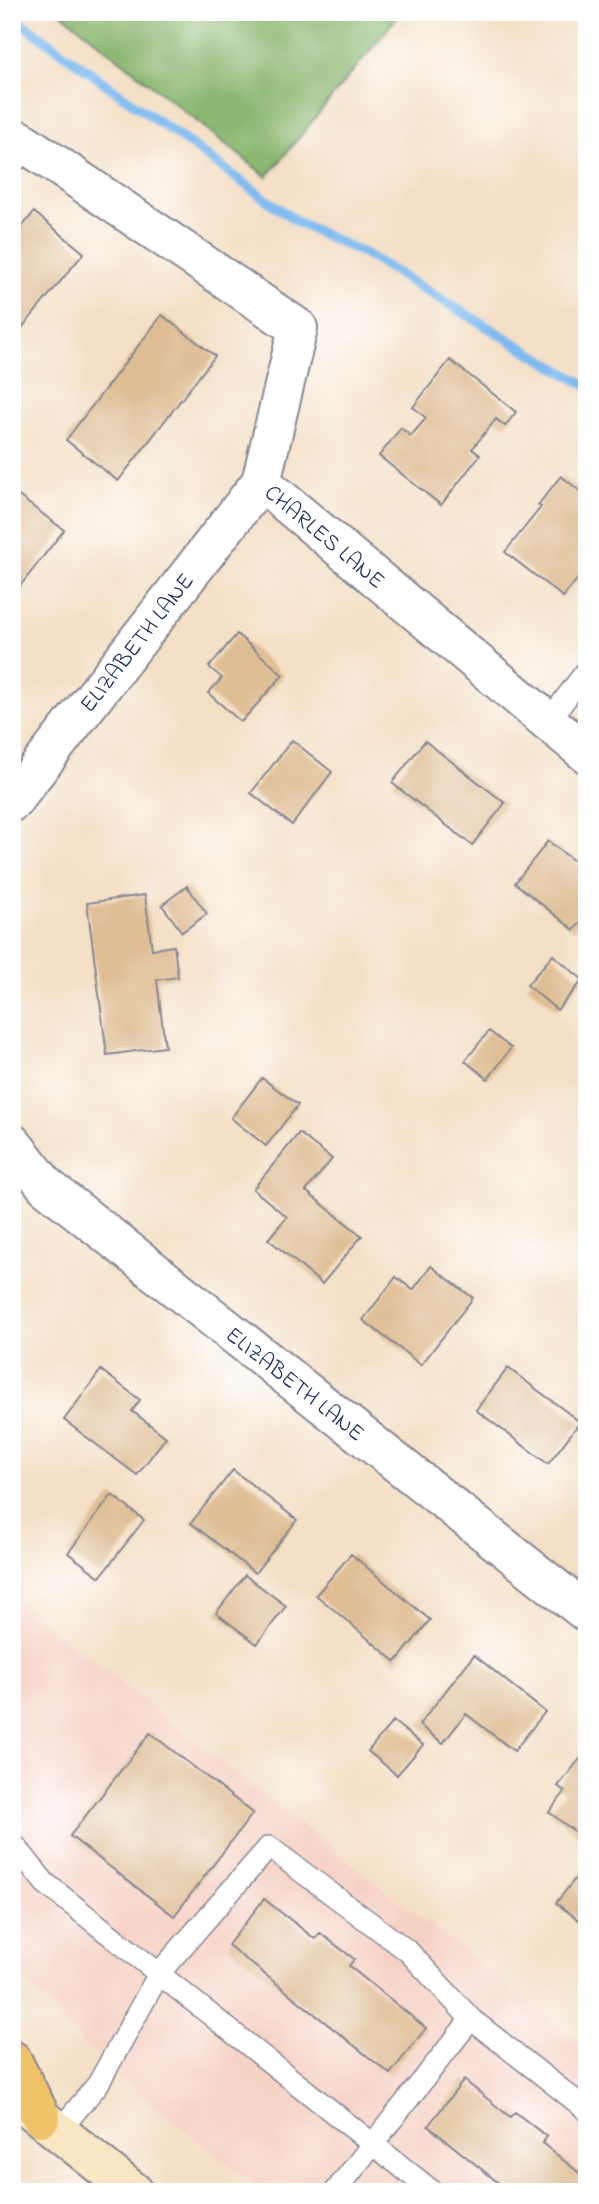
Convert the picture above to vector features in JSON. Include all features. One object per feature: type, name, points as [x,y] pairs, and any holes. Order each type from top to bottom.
[{"type":"highway","points":[[12,2060],[37,2114]]},
{"type":"main road","points":[[37,2114],[134,2192]]},
{"type":"street","name":"CHARLES LANE","points":[[12,152],[20,141],[298,328],[261,482],[587,754]]},
{"type":"street","name":"ELIZABETH LANE","points":[[12,802],[261,482]]},
{"type":"street","name":"ELIZABETH LANE","points":[[12,1143],[46,1186],[587,1614]]},
{"type":"lane","points":[[548,722],[587,670]]},
{"type":"lane","points":[[12,1842],[45,1883],[433,2192]]},
{"type":"lane","points":[[37,2114],[99,2084],[160,1972],[269,1847],[409,1952],[471,2019],[587,2110]]},
{"type":"lane","points":[[335,2192],[471,2019]]},
{"type":"shaded area","points":[[12,1598],[587,2048],[587,2192],[263,2192],[101,2063],[12,1964]]},
{"type":"green space","points":[[60,12],[401,12],[267,177]]},
{"type":"building","points":[[34,212],[84,253],[12,340],[12,239]]},
{"type":"building","points":[[162,315],[215,356],[118,481],[66,440]]},
{"type":"building","points":[[450,360],[516,412],[505,426],[496,419],[472,449],[480,455],[441,505],[379,456],[401,428],[411,436],[426,418],[413,407]]},
{"type":"building","points":[[561,476],[585,495],[587,492],[587,567],[563,597],[505,552],[541,507],[538,505]]},
{"type":"building","points":[[12,491],[64,530],[16,591],[12,588]]},
{"type":"building","points":[[237,634],[283,675],[241,722],[208,693],[222,678],[209,667]]},
{"type":"building","points":[[292,740],[332,772],[292,825],[251,793]]},
{"type":"building","points":[[425,741],[505,803],[472,845],[392,783]]},
{"type":"building","points":[[548,841],[587,871],[587,915],[574,930],[515,883]]},
{"type":"building","points":[[187,886],[207,914],[182,932],[162,905]]},
{"type":"building","points":[[145,895],[152,949],[174,946],[178,977],[157,980],[165,1047],[107,1055],[87,903]]},
{"type":"building","points":[[553,955],[583,980],[557,1010],[527,985]]},
{"type":"building","points":[[489,1031],[511,1048],[488,1079],[465,1061]]},
{"type":"building","points":[[262,1078],[298,1105],[266,1146],[231,1118]]},
{"type":"building","points":[[299,1133],[332,1159],[306,1191],[362,1236],[322,1284],[268,1239],[287,1217],[253,1189]]},
{"type":"building","points":[[431,1266],[473,1298],[421,1365],[363,1320],[396,1277],[413,1290]]},
{"type":"building","points":[[508,1368],[580,1422],[548,1464],[476,1410]]},
{"type":"building","points":[[101,1370],[140,1400],[132,1411],[166,1437],[137,1475],[64,1420]]},
{"type":"building","points":[[233,1470],[297,1520],[255,1573],[191,1523]]},
{"type":"building","points":[[112,1495],[144,1520],[100,1577],[68,1553]]},
{"type":"building","points":[[351,1554],[430,1620],[396,1662],[316,1595]]},
{"type":"building","points":[[245,1575],[286,1606],[257,1644],[216,1613]]},
{"type":"building","points":[[474,1655],[545,1712],[514,1751],[466,1714],[443,1743],[419,1725]]},
{"type":"building","points":[[393,1721],[423,1745],[397,1775],[368,1751]]},
{"type":"building","points":[[150,1733],[253,1813],[174,1916],[70,1836]]},
{"type":"building","points":[[587,1750],[587,1841],[549,1812],[565,1792],[558,1786]]},
{"type":"building","points":[[587,1864],[587,1926],[556,1903]]},
{"type":"building","points":[[264,1899],[315,1939],[320,1933],[354,1959],[349,1966],[426,2028],[390,2074],[228,1945]]},
{"type":"building","points":[[464,2080],[510,2117],[515,2112],[547,2137],[542,2143],[587,2179],[587,2192],[510,2192],[428,2126]]},
{"type":"waterway","points":[[12,16],[299,223],[363,253],[587,386]]}]
